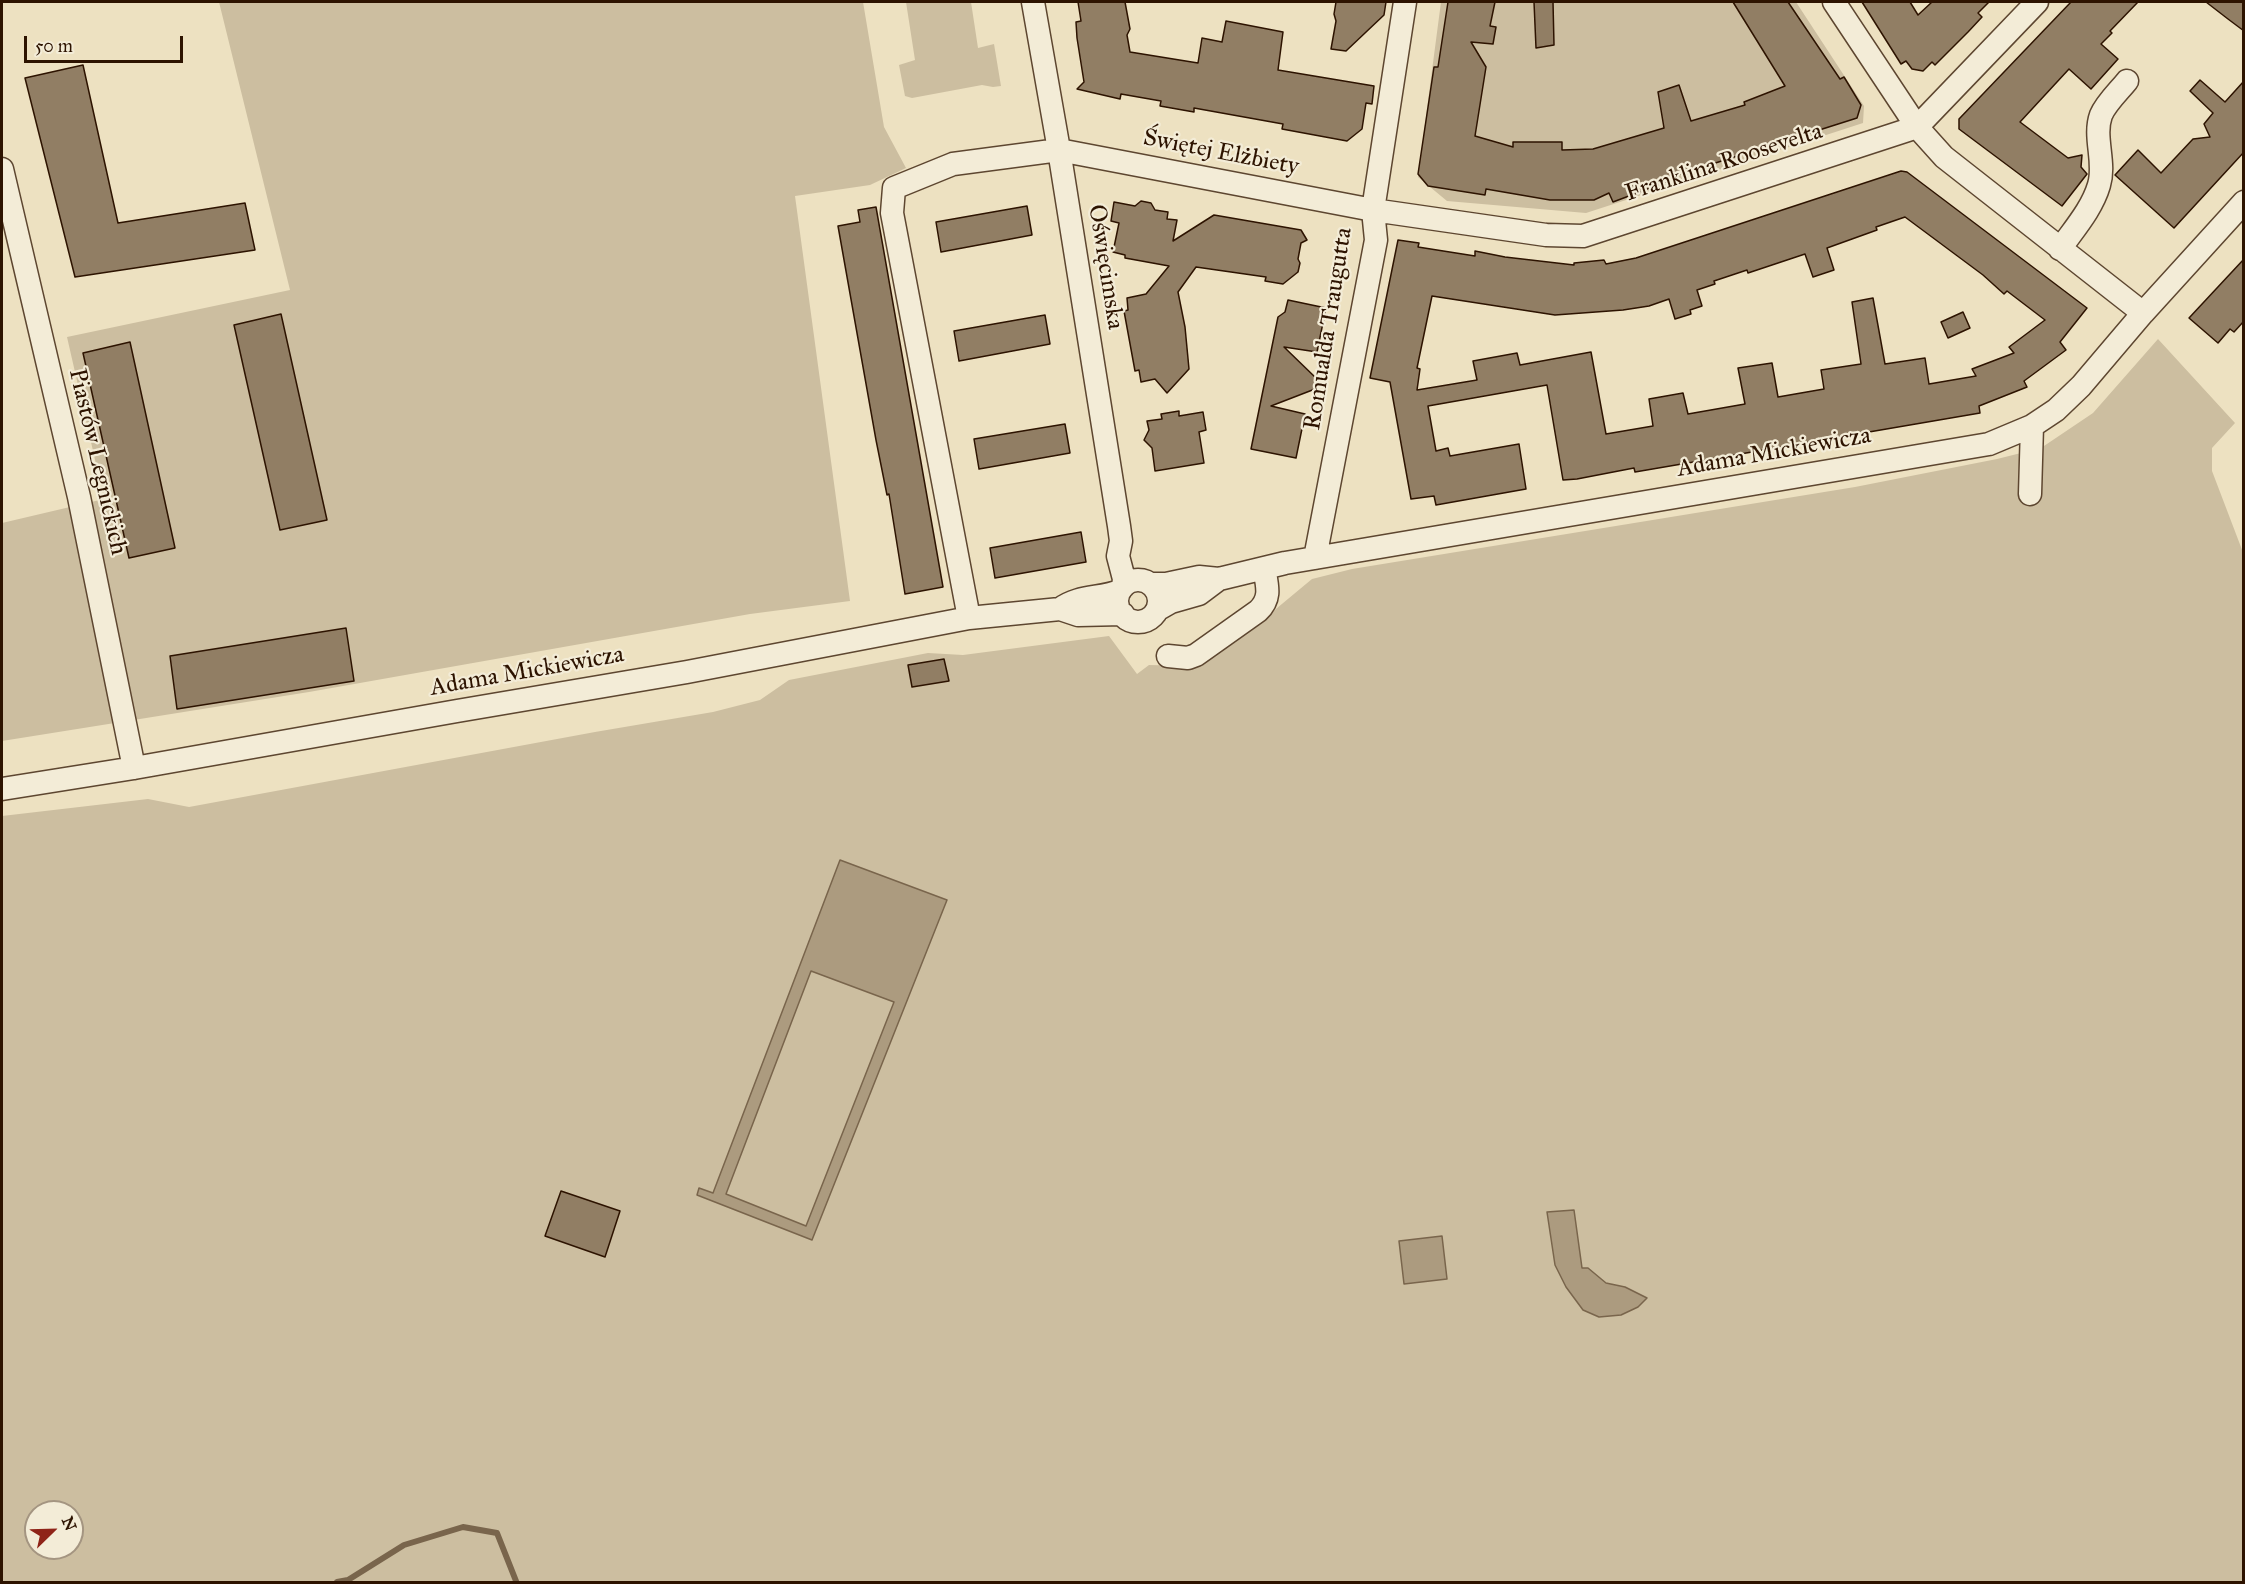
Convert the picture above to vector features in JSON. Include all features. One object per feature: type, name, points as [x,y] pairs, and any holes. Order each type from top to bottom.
[{"type":"street","name":"Oświęcimska","points":[[1033,2],[1059,150],[1121,541],[1118,556],[1124,579],[1134,586]]},
{"type":"street","name":"Romualda Traugutta","points":[[1315,558],[1376,240],[1373,210],[1405,2]]},
{"type":"street","points":[[1834,2],[1917,127],[1944,157],[2143,313]]},
{"type":"street","name":"Franklina Roosevelta","points":[[1373,210],[1546,236],[1583,236],[1917,127],[2037,2]]},
{"type":"street","points":[[2060,249],[2082,219],[2099,185],[2102,159],[2098,129],[2102,113],[2127,81]]},
{"type":"street","name":"Świętej Elżbiety","points":[[969,618],[892,213],[894,188],[953,164],[1059,150],[1373,210]]},
{"type":"street","name":"Piastów Legnickich","points":[[2,169],[79,497],[134,768]]},
{"type":"street","name":"Adama Mickiewicza","points":[[1060,609],[1077,599],[1103,596],[1134,586],[1166,584],[1199,576],[1219,579],[1315,558],[1989,444],[2032,426],[2056,410],[2081,386],[2143,313],[2244,202]]},
{"type":"street","points":[[2030,494],[2032,426]]},
{"type":"street","points":[[1168,656],[1188,658],[1196,655],[1258,611],[1265,604],[1267,597],[1264,568]]},
{"type":"street","name":"Adama Mickiewicza","points":[[1157,610],[1171,602],[1199,594],[1219,579]]},
{"type":"street","points":[[1134,586],[1158,595],[1157,610],[1151,617],[1140,622],[1129,620],[1123,614],[1118,601],[1134,586]]},
{"type":"street","name":"Adama Mickiewicza","points":[[2,789],[687,672],[969,618],[1060,609],[1078,615],[1123,614]]},
{"type":"shaded area","points":[[219,2],[863,2],[884,127],[906,168],[870,185],[795,196],[850,601],[750,614],[309,692],[2,741],[2,523],[104,499],[67,337],[290,290]]},
{"type":"shaded area","points":[[906,2],[971,2],[978,48],[994,44],[1001,86],[982,85],[912,98],[905,96],[899,65],[915,60]]},
{"type":"shaded area","points":[[1441,2],[1796,2],[1864,106],[1863,123],[1586,213],[1447,201],[1418,177]]},
{"type":"shaded area","points":[[2158,339],[2235,423],[2212,448],[2212,471],[2244,555],[2243,1582],[2,1582],[2,816],[148,799],[189,807],[713,712],[760,700],[789,680],[928,653],[963,655],[1109,636],[1137,674],[1149,665],[1193,666],[1241,638],[1312,579],[1352,569],[1855,487],[2041,448],[2093,413]]},
{"type":"shaded area","points":[[840,860],[947,900],[812,1240],[697,1195],[699,1188],[713,1193]],"holes":[[[811,971],[894,1002],[806,1226],[726,1194]]]},
{"type":"shaded area","points":[[1574,1210],[1582,1268],[1588,1268],[1606,1283],[1625,1287],[1647,1298],[1638,1307],[1621,1315],[1599,1317],[1583,1310],[1566,1287],[1555,1265],[1547,1212]]},
{"type":"shaded area","points":[[1442,1236],[1447,1279],[1404,1284],[1399,1241]]},
{"type":"building","points":[[1078,2],[1125,2],[1130,29],[1127,35],[1130,52],[1198,63],[1202,38],[1222,42],[1226,21],[1283,32],[1278,70],[1374,86],[1372,104],[1366,103],[1362,129],[1347,141],[1282,129],[1283,124],[1194,108],[1194,112],[1160,106],[1161,101],[1121,94],[1120,99],[1077,89],[1084,82],[1077,38],[1076,22],[1081,21]]},
{"type":"building","points":[[1336,2],[1386,2],[1384,15],[1346,51],[1331,49],[1336,21],[1334,14]]},
{"type":"building","points":[[1448,2],[1495,2],[1490,26],[1496,27],[1493,44],[1471,42],[1486,67],[1475,136],[1513,147],[1513,142],[1562,142],[1562,150],[1593,149],[1664,128],[1658,92],[1679,85],[1691,121],[1745,105],[1744,102],[1785,86],[1733,2],[1788,2],[1840,79],[1844,77],[1861,105],[1857,118],[1665,179],[1666,182],[1613,202],[1609,193],[1594,200],[1550,200],[1486,189],[1485,195],[1428,186],[1418,174],[1434,67],[1438,67]]},
{"type":"building","points":[[1534,2],[1553,2],[1554,45],[1536,48]]},
{"type":"building","points":[[1862,2],[1910,2],[1918,15],[1932,2],[1989,2],[1978,13],[1982,17],[1968,32],[1935,65],[1932,62],[1923,71],[1912,69],[1906,61],[1901,64]]},
{"type":"building","points":[[2071,2],[2138,2],[2110,31],[2112,33],[2101,44],[2118,59],[2091,89],[2069,69],[2020,122],[2068,158],[2082,155],[2081,167],[2087,174],[2062,206],[1959,129],[1959,119]]},
{"type":"building","points":[[2206,2],[2244,2],[2244,31],[2228,19]]},
{"type":"building","points":[[83,65],[118,223],[245,203],[255,250],[75,277],[25,78]]},
{"type":"building","points":[[2200,80],[2225,102],[2244,81],[2244,152],[2174,228],[2115,175],[2138,150],[2161,173],[2193,139],[2210,137],[2204,124],[2213,113],[2190,91]]},
{"type":"building","points":[[1901,171],[1907,172],[2087,308],[2060,342],[2066,350],[2024,381],[2027,387],[1979,406],[1980,413],[1635,472],[1634,468],[1563,480],[1547,385],[1428,406],[1436,451],[1448,448],[1450,456],[1519,444],[1526,489],[1436,505],[1434,496],[1411,499],[1390,382],[1370,378],[1398,240],[1419,243],[1418,247],[1475,256],[1475,251],[1574,265],[1574,263],[1604,260],[1606,264],[1636,258]],"holes":[[[1905,217],[1983,275],[2004,294],[2007,291],[2045,320],[2009,347],[2014,353],[1972,369],[1976,376],[1929,384],[1925,358],[1885,364],[1873,298],[1852,302],[1861,364],[1821,370],[1824,389],[1778,397],[1772,363],[1738,368],[1745,404],[1688,414],[1683,393],[1649,399],[1653,426],[1606,434],[1591,352],[1520,365],[1517,353],[1473,361],[1477,380],[1417,390],[1420,369],[1417,368],[1432,296],[1555,315],[1623,310],[1649,306],[1669,299],[1675,319],[1691,314],[1690,310],[1702,306],[1697,290],[1715,284],[1714,281],[1747,270],[1748,273],[1805,254],[1813,277],[1834,270],[1827,248]]]},
{"type":"building","points":[[1141,201],[1151,203],[1155,210],[1168,212],[1167,219],[1177,220],[1173,241],[1214,215],[1301,230],[1307,240],[1301,243],[1298,272],[1283,284],[1265,281],[1266,277],[1196,267],[1178,292],[1185,327],[1189,369],[1167,393],[1155,379],[1141,382],[1139,370],[1135,371],[1124,311],[1128,310],[1127,298],[1146,294],[1169,266],[1125,258],[1125,255],[1113,252],[1119,223],[1111,221],[1114,202],[1135,206]]},
{"type":"building","points":[[1027,206],[1032,235],[941,252],[936,222]]},
{"type":"building","points":[[876,207],[943,587],[905,594],[889,494],[887,495],[876,440],[838,226],[860,222],[858,210]]},
{"type":"building","points":[[2244,259],[2244,321],[2234,332],[2230,329],[2218,343],[2189,318]]},
{"type":"building","points":[[1288,300],[1326,308],[1317,352],[1284,347],[1317,379],[1315,389],[1271,406],[1305,414],[1296,458],[1251,449],[1278,317],[1285,312]]},
{"type":"building","points":[[1963,312],[1970,328],[1948,338],[1941,322]]},
{"type":"building","points":[[281,314],[327,520],[280,530],[234,325]]},
{"type":"building","points":[[1045,315],[1050,344],[959,361],[954,331]]},
{"type":"building","points":[[130,342],[175,548],[129,558],[83,353]]},
{"type":"building","points":[[1179,411],[1179,416],[1203,412],[1206,430],[1199,432],[1204,463],[1155,471],[1152,448],[1144,440],[1149,430],[1147,421],[1162,419],[1161,414]]},
{"type":"building","points":[[1065,424],[1070,453],[979,469],[974,439]]},
{"type":"building","points":[[1081,532],[1086,562],[995,578],[990,548]]},
{"type":"building","points":[[346,628],[354,681],[177,709],[170,656]]},
{"type":"building","points":[[944,659],[949,681],[912,687],[908,665]]},
{"type":"building","points":[[561,1191],[620,1211],[605,1257],[545,1236]]},
{"type":"waterway","points":[[337,1582],[348,1580],[404,1545],[463,1527],[497,1533],[516,1581]]}]
